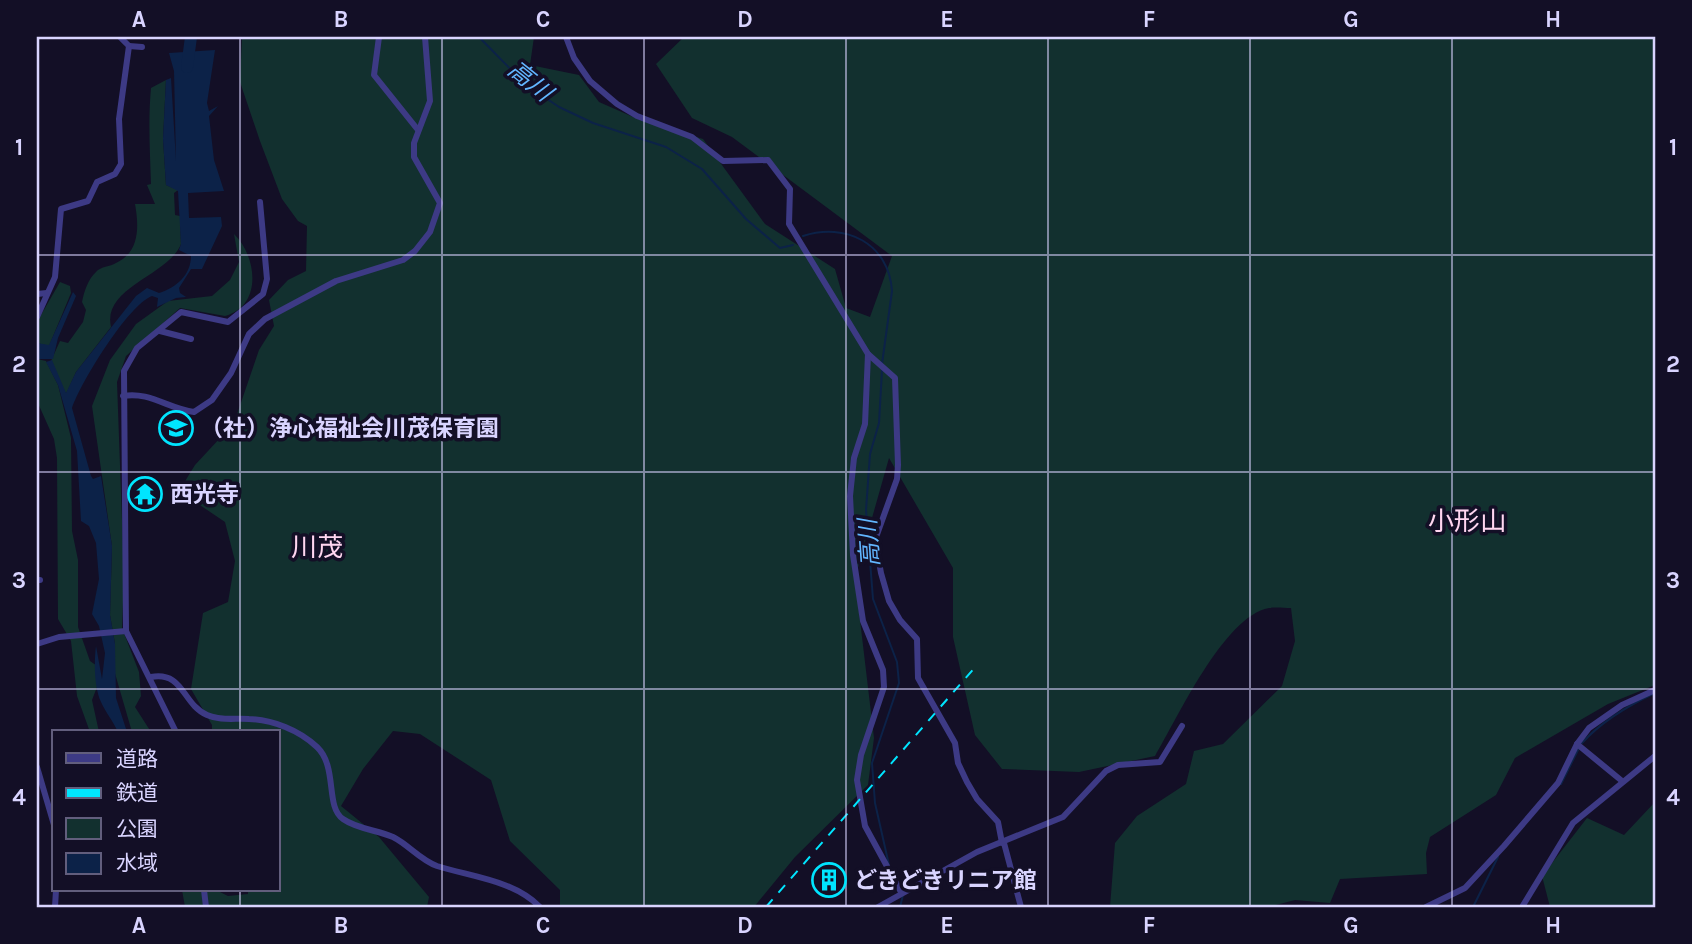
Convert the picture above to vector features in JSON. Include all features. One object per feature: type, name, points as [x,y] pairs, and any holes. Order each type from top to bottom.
[{"type":"street","points":[[379,37],[374,75],[418,130]]},
{"type":"street","points":[[123,396],[141,394],[177,410],[194,412],[212,400],[224,384],[249,334],[265,319],[336,281],[387,266],[415,251],[430,232],[440,203],[414,157],[418,130],[430,101],[425,37]]},
{"type":"street","points":[[566,37],[574,58],[590,81],[617,104],[637,116],[692,137],[723,161],[768,160],[790,188],[789,223],[868,354],[895,378],[897,479],[875,540],[889,601],[900,620],[917,639],[918,678],[955,743],[958,763],[967,782],[998,822],[1021,907]]},
{"type":"street","points":[[37,317],[55,277],[61,209],[88,201],[97,182],[115,174],[121,164],[119,119],[124,40],[142,47]]},
{"type":"street","points":[[175,730],[124,631],[124,371],[130,357],[181,312],[233,321],[263,294],[267,279],[260,202]]},
{"type":"street","points":[[37,294],[47,293]]},
{"type":"street","points":[[160,331],[191,339]]},
{"type":"street","points":[[868,354],[865,424],[854,458],[850,496],[855,587],[863,621],[883,670],[884,687],[861,755],[857,780],[865,826],[901,892]]},
{"type":"street","points":[[37,645],[66,637],[124,631]]},
{"type":"street","points":[[150,677],[162,675],[173,678],[196,710],[210,717],[273,723],[301,736],[325,757],[331,772],[335,811],[342,818],[392,837],[436,865],[513,889],[540,907]]},
{"type":"street","points":[[1426,907],[1465,888],[1558,783],[1577,744],[1590,728],[1622,705],[1655,690]]},
{"type":"street","points":[[879,907],[901,892],[977,852],[1063,817],[1106,771],[1118,765],[1160,762],[1182,726]]},
{"type":"street","points":[[1577,744],[1622,781]]},
{"type":"street","points":[[1522,907],[1573,823],[1655,756]]},
{"type":"street","points":[[37,767],[52,820]]},
{"type":"green space","points":[[242,37],[534,37],[530,65],[579,75],[599,102],[640,120],[703,139],[765,224],[835,269],[846,308],[870,317],[892,256],[732,137],[692,118],[656,64],[684,37],[1655,37],[1655,685],[1608,704],[1515,758],[1496,795],[1430,837],[1426,853],[1427,874],[1340,879],[1330,903],[1295,900],[1268,907],[1110,907],[1115,843],[1137,816],[1186,784],[1194,751],[1223,744],[1282,686],[1295,641],[1291,608],[1269,608],[1252,615],[1235,629],[1203,671],[1155,756],[1079,772],[1002,769],[975,735],[953,637],[953,568],[889,458],[855,578],[874,738],[868,785],[795,857],[754,907],[560,907],[560,890],[510,841],[491,780],[420,734],[393,731],[363,769],[341,806],[379,837],[429,897],[427,907],[185,907],[182,892],[220,892],[228,896],[248,892],[280,892],[280,730],[212,730],[212,725],[191,689],[203,613],[228,602],[235,561],[225,522],[179,491],[195,465],[234,423],[259,350],[274,326],[269,300],[288,280],[306,271],[307,226],[298,221],[282,199],[240,82]]},
{"type":"green space","points":[[166,80],[163,139],[166,185],[178,190],[174,193],[175,215],[180,216],[181,244],[163,265],[116,302],[111,313],[111,327],[76,372],[66,394],[51,361],[60,341],[68,343],[83,322],[86,310],[82,302],[93,275],[124,258],[134,245],[137,229],[135,204],[155,204],[147,185],[151,184],[151,88]]},
{"type":"green space","points":[[234,234],[248,255],[252,280],[246,302],[237,311],[225,316],[180,308],[126,356],[117,382],[124,576],[122,628],[139,672],[141,696],[135,707],[150,730],[131,730],[114,670],[115,644],[110,615],[112,546],[92,406],[110,360],[136,324],[168,301],[212,296],[230,280],[239,262]]},
{"type":"green space","points":[[60,282],[70,286],[71,293],[49,346],[37,343],[37,322]]},
{"type":"green space","points":[[37,359],[46,361],[58,385],[71,438],[72,531],[78,560],[78,627],[90,661],[97,666],[97,687],[92,700],[99,730],[89,730],[77,696],[71,641],[58,619],[57,458],[54,439],[37,401]]},
{"type":"green space","points":[[1655,802],[1655,907],[1550,907],[1542,876],[1587,818],[1624,835]]},
{"type":"water","points":[[215,50],[207,103],[209,111],[218,106],[209,116],[214,160],[224,191],[188,193],[189,218],[221,217],[222,226],[202,269],[191,269],[179,288],[180,293],[186,297],[176,298],[157,307],[158,298],[152,296],[142,302],[106,346],[72,408],[91,476],[93,479],[101,476],[112,546],[110,615],[115,644],[116,698],[126,730],[117,730],[101,702],[96,682],[96,646],[102,679],[105,653],[99,626],[92,614],[99,579],[96,543],[89,526],[81,521],[77,451],[58,385],[46,362],[52,360],[66,393],[76,372],[136,296],[147,288],[159,293],[165,291],[177,284],[188,269],[191,256],[179,250],[181,244],[178,191],[166,185],[163,139],[166,80],[171,78],[176,161],[174,71],[169,53]]},
{"type":"water","points":[[73,292],[76,296],[58,338],[53,359],[37,359],[37,343],[49,345]]},
{"type":"waterway","points":[[187,67],[191,37]]},
{"type":"waterway","name":"高川","points":[[479,37],[525,84],[559,107],[593,123],[666,147],[702,169],[746,219],[780,248],[793,245]]},
{"type":"waterway","name":"高川","points":[[803,236],[819,232],[849,235],[862,240],[883,260],[892,291],[882,364]]},
{"type":"waterway","name":"高川","points":[[882,370],[879,423],[870,454],[866,510],[873,599],[897,662],[899,683],[872,763],[875,803],[889,865]]},
{"type":"waterway","points":[[1582,743],[1615,715],[1655,693]]},
{"type":"waterway","points":[[1561,784],[1579,748]]},
{"type":"waterway","points":[[1473,907],[1498,857]]},
{"type":"waterway","name":"高川","points":[[900,907],[903,895]]},
{"type":"railway","points":[[766,907],[977,665]]},
{"type":"place","name":"（社）浄心福祉会川茂保育園","points":[[176,428]]},
{"type":"place","name":"西光寺","points":[[145,494]]},
{"type":"place","name":"どきどきリニア館","points":[[829,880]]},
{"type":"district","name":"小形山","points":[[1467,521]]},
{"type":"district","name":"川茂","points":[[317,547]]}]
